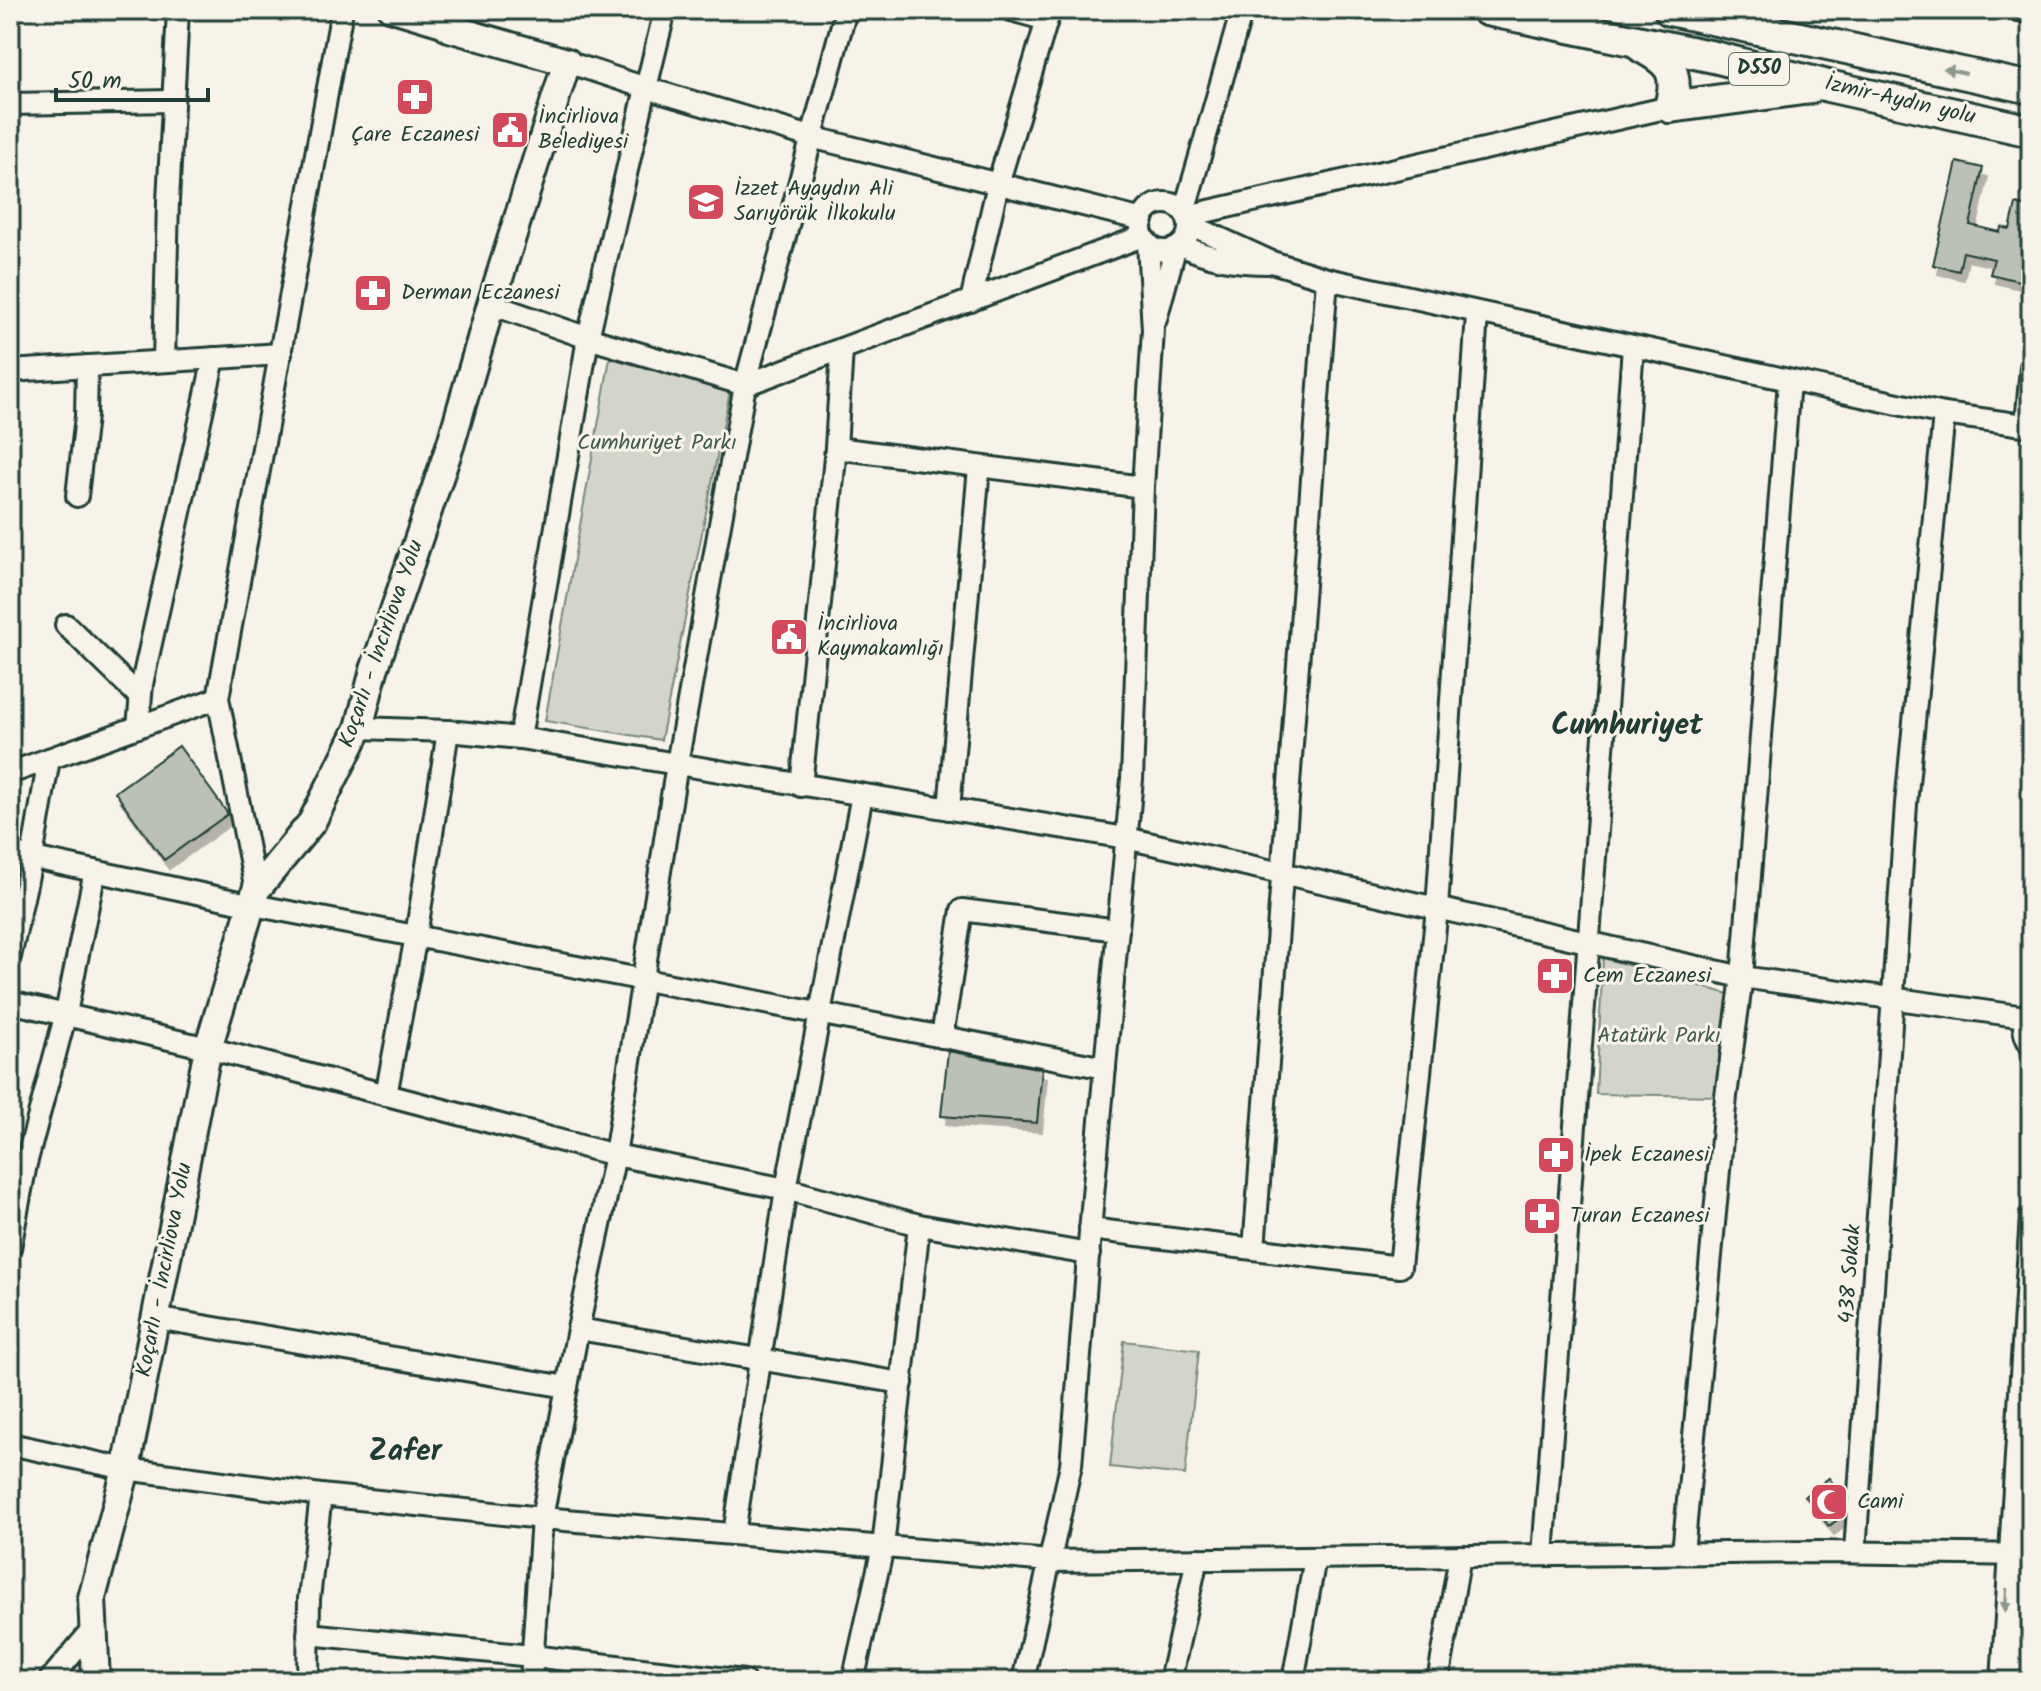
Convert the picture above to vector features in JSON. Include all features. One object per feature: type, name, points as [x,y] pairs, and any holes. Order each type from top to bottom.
[{"type":"highway","name":"İzmir-Aydın yolu","points":[[1487,10],[1726,60],[2031,131]]},
{"type":"highway","name":"İzmir-Aydın yolu","points":[[1670,10],[2031,88]]},
{"type":"highway","points":[[1722,100],[1726,60],[1738,26]]},
{"type":"highway","points":[[1626,39],[1660,56],[1673,72],[1674,92],[1670,107]]},
{"type":"highway","points":[[1670,107],[1726,60]]},
{"type":"highway","points":[[1670,107],[1828,86]]},
{"type":"main road","points":[[461,20],[567,62]]},
{"type":"main road","name":"Koçarlı - İncirliova Yolu","points":[[96,1681],[92,1598],[126,1469],[208,1048],[254,897],[312,822],[359,728],[374,670],[451,443],[567,62]]},
{"type":"street","points":[[164,361],[178,10]]},
{"type":"street","points":[[254,897],[218,698],[342,10]]},
{"type":"street","points":[[389,10],[461,20]]},
{"type":"street","points":[[520,738],[588,338],[665,10]]},
{"type":"street","points":[[531,1681],[542,1518],[615,1155],[677,764],[745,385],[846,10]]},
{"type":"street","points":[[971,301],[998,184],[1049,15],[1011,10]]},
{"type":"street","points":[[1153,330],[1178,247],[1186,239],[1187,217],[1242,10]]},
{"type":"street","points":[[567,62],[811,137],[998,184],[1145,233],[1160,250],[1178,247],[1240,263],[1272,262]]},
{"type":"street","points":[[10,104],[172,101]]},
{"type":"street","points":[[1187,217],[1670,107]]},
{"type":"street","points":[[1023,1681],[1071,1465],[1132,779],[1143,487],[1153,330],[1145,233],[1153,206],[1170,203],[1187,217],[1272,262],[1327,279],[1944,414],[2028,426],[2031,367]]},
{"type":"street","points":[[491,304],[588,338],[745,385],[1145,233]]},
{"type":"street","points":[[1254,1249],[1327,279]]},
{"type":"street","points":[[1090,1229],[1400,1267],[1437,908],[1477,314]]},
{"type":"street","points":[[1543,1555],[1633,347]]},
{"type":"street","points":[[801,786],[836,448],[842,349]]},
{"type":"street","points":[[10,371],[281,354]]},
{"type":"street","points":[[138,727],[140,697],[214,358]]},
{"type":"street","points":[[77,496],[86,416],[87,366]]},
{"type":"street","points":[[1683,1553],[1726,1096],[1742,977],[1789,381]]},
{"type":"street","name":"438 Sokak","points":[[1855,1552],[1906,804],[1944,414]]},
{"type":"street","points":[[836,448],[1143,487]]},
{"type":"street","points":[[949,809],[979,467]]},
{"type":"street","points":[[66,625],[140,697]]},
{"type":"street","points":[[10,773],[218,698]]},
{"type":"street","points":[[359,728],[448,731],[520,738],[1126,838],[1742,977],[1894,999],[2028,1013],[2025,1035],[2031,1046]]},
{"type":"street","points":[[386,1095],[416,936],[448,731]]},
{"type":"street","points":[[10,957],[49,759]]},
{"type":"street","points":[[734,1534],[786,1189],[862,795]]},
{"type":"street","points":[[10,853],[95,871],[254,897],[416,936],[1105,1068]]},
{"type":"street","points":[[10,1248],[26,1164],[66,1013],[95,871]]},
{"type":"street","points":[[942,1037],[962,910],[1118,930]]},
{"type":"street","points":[[10,1002],[208,1048],[615,1155],[786,1189],[919,1225],[1089,1254]]},
{"type":"street","points":[[2020,1681],[2031,1215]]},
{"type":"street","points":[[853,1681],[883,1547],[919,1225]]},
{"type":"street","points":[[155,1318],[567,1387]]},
{"type":"street","points":[[578,1329],[902,1383]]},
{"type":"street","points":[[10,1444],[126,1469],[321,1495],[542,1518],[1050,1561],[1855,1552],[2023,1556]]},
{"type":"street","points":[[308,1681],[311,1565],[321,1495]]},
{"type":"street","points":[[2002,1681],[2031,1521]]},
{"type":"street","points":[[1438,1681],[1460,1556]]},
{"type":"street","points":[[1293,1681],[1315,1558]]},
{"type":"street","points":[[1170,1681],[1197,1559]]},
{"type":"street","points":[[49,1681],[94,1628]]},
{"type":"street","points":[[308,1634],[744,1681]]},
{"type":"green space","name":"Cumhuriyet Parkı","points":[[610,358],[730,391],[661,740],[545,721]]},
{"type":"green space","name":"Atatürk Parkı","points":[[1603,958],[1739,997],[1726,1096],[1596,1094]]},
{"type":"green space","points":[[1124,1341],[1199,1350],[1185,1475],[1110,1467]]},
{"type":"building","points":[[1957,162],[1983,168],[1970,225],[2000,232],[2001,227],[2010,229],[2016,204],[2031,208],[2027,233],[2031,234],[2031,244],[2026,264],[2031,265],[2031,284],[1990,274],[1994,259],[1963,252],[1959,271],[1933,265]]},
{"type":"building","points":[[179,746],[228,814],[164,860],[115,792]]},
{"type":"building","points":[[948,1051],[1042,1069],[1037,1123],[941,1116]]},
{"type":"building","name":"Cami","points":[[1829,1478],[1846,1500],[1845,1514],[1829,1526],[1805,1496]]},
{"type":"railway","points":[[1972,10],[2031,23]]},
{"type":"place","name":"Çare Eczanesi","points":[[415,97]]},
{"type":"place","name":"İncirliova Belediyesi","points":[[510,130]]},
{"type":"place","name":"İzzet Ayaydın Ali Sarıyörük İlkokulu","points":[[706,202]]},
{"type":"place","name":"Derman Eczanesi","points":[[373,293]]},
{"type":"place","name":"İncirliova Kaymakamlığı","points":[[789,637]]},
{"type":"place","name":"Cem Eczanesi","points":[[1555,976]]},
{"type":"place","name":"İpek Eczanesi","points":[[1556,1155]]},
{"type":"place","name":"Turan Eczanesi","points":[[1542,1216]]},
{"type":"place","name":"Cami","points":[[1829,1502]]},
{"type":"district","name":"Cumhuriyet","points":[[1627,726]]},
{"type":"district","name":"Zafer","points":[[405,1452]]}]
